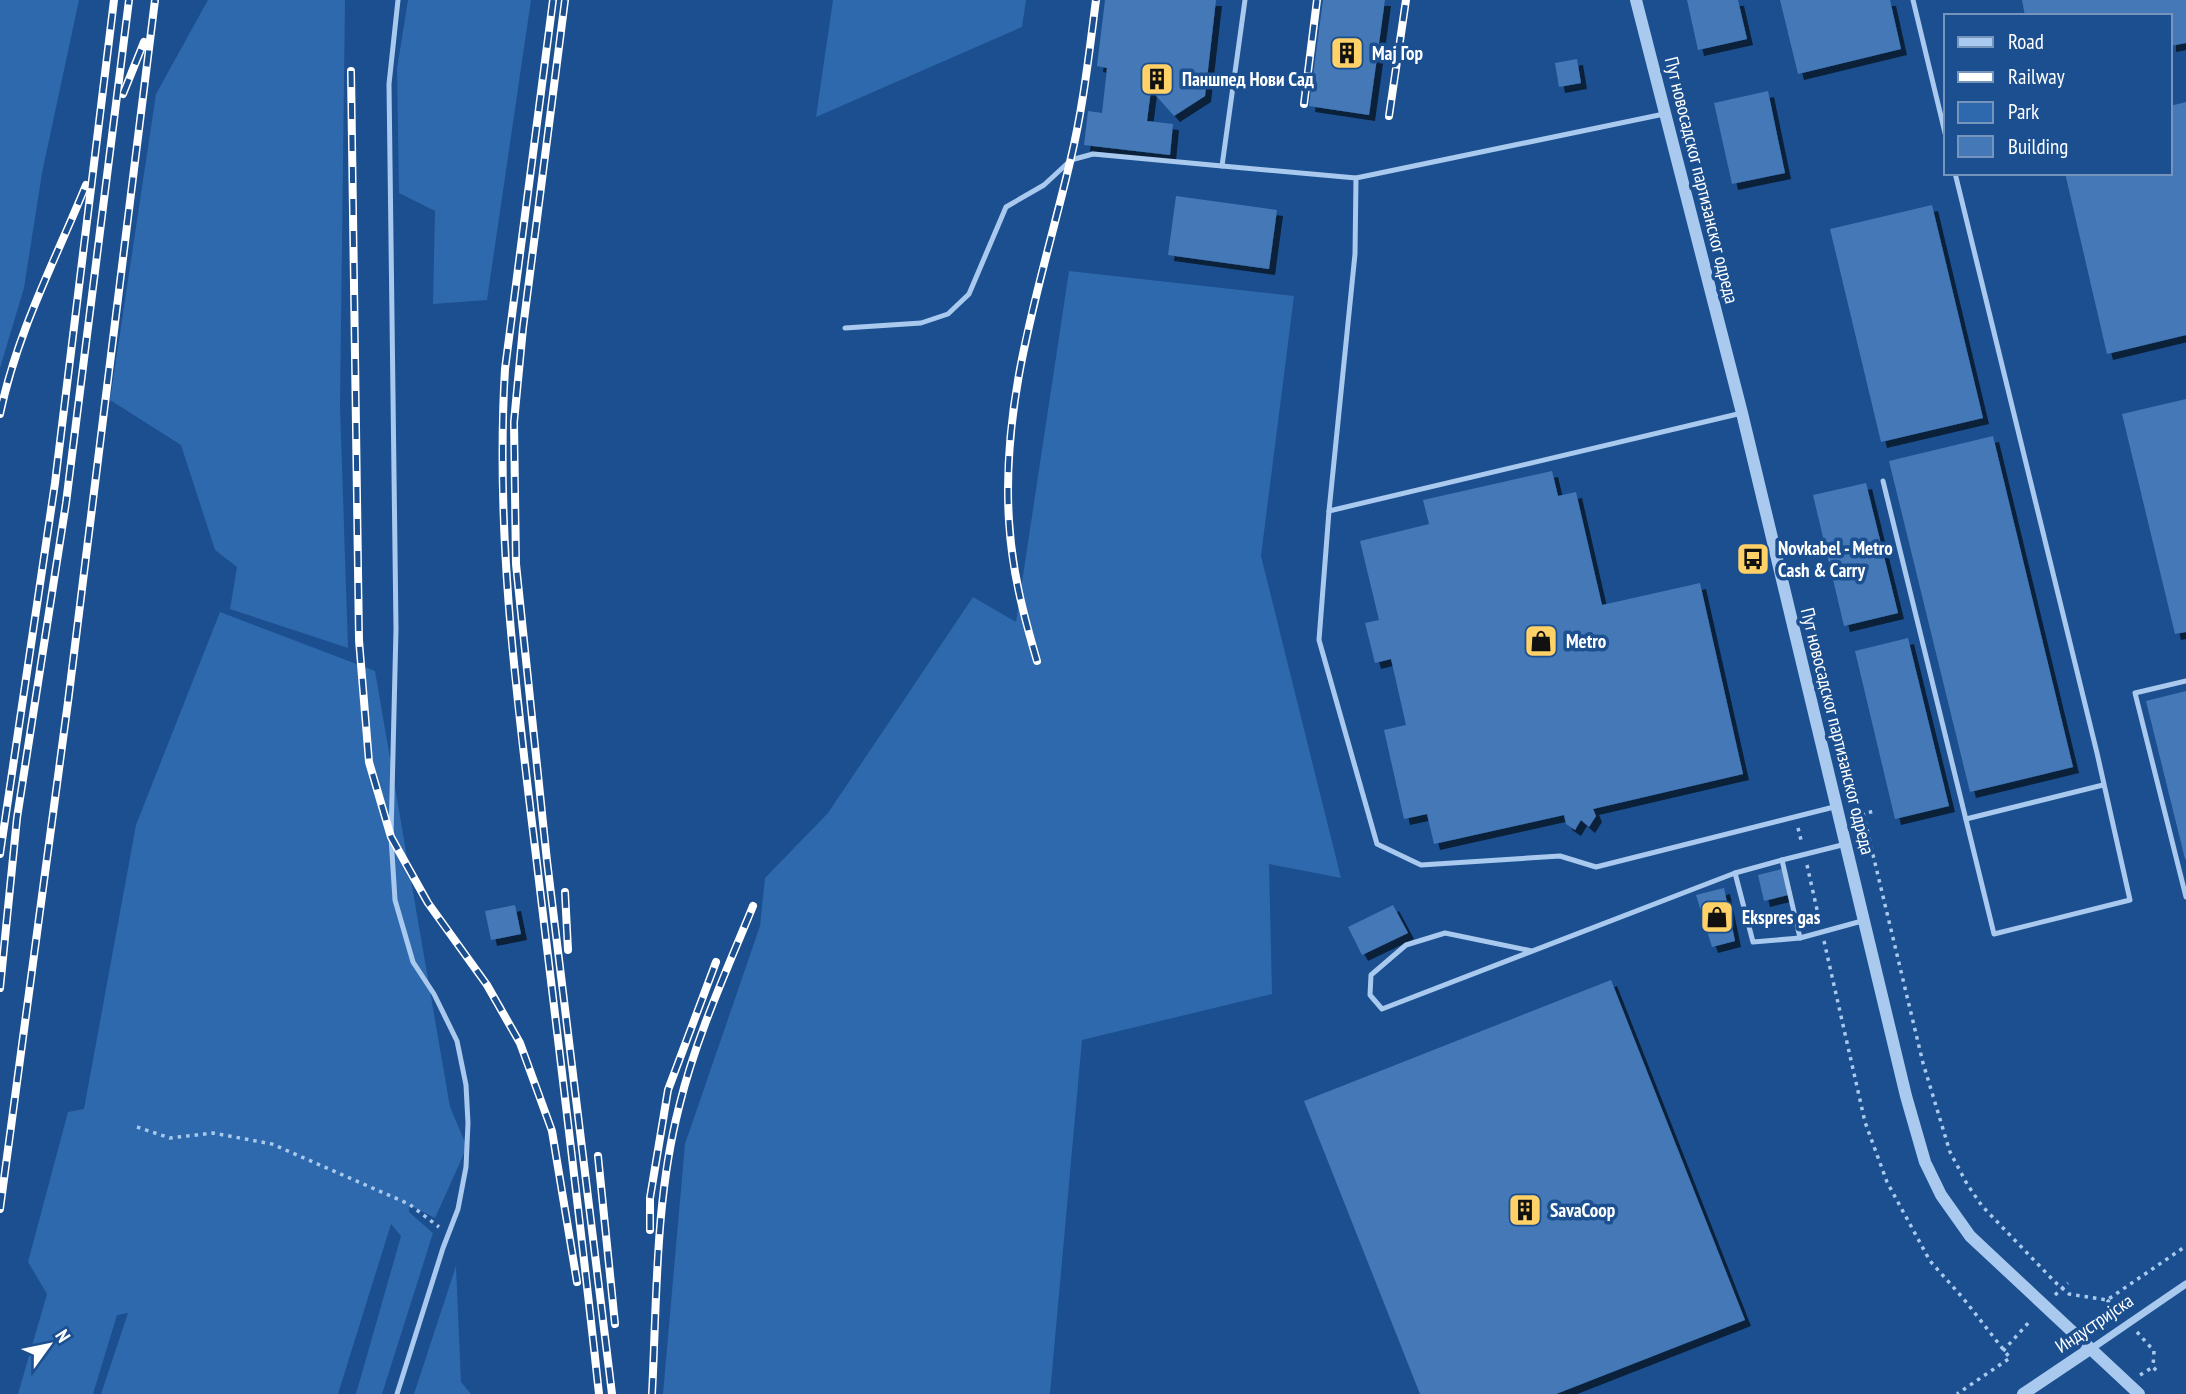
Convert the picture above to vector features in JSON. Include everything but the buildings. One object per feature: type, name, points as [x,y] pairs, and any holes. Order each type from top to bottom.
[{"type":"street","name":"Пут новосадског партизанског одреда","points":[[1636,0],[1742,413],[1906,1096],[1925,1162],[1941,1195],[1970,1236],[2138,1394]]},
{"type":"street","name":"Индустријска","points":[[2023,1394],[2186,1284]]},
{"type":"lane","points":[[397,1394],[458,1209],[466,1167],[468,1123],[466,1085],[457,1041],[435,994],[413,962],[395,900],[391,837],[396,629],[389,84],[398,0]]},
{"type":"lane","points":[[1223,166],[1245,0]]},
{"type":"lane","points":[[1913,0],[1944,129]]},
{"type":"lane","points":[[845,328],[921,323],[948,314],[969,294],[1006,207],[1044,184],[1071,160],[1093,154],[1356,178],[1665,114]]},
{"type":"lane","points":[[1883,481],[1994,934],[2130,900],[1955,175]]},
{"type":"lane","points":[[1356,178],[1355,254],[1319,640],[1377,844],[1421,865],[1560,856],[1596,867],[1796,818],[1838,812]]},
{"type":"lane","points":[[1329,512],[1742,413]]},
{"type":"lane","points":[[2186,681],[2135,693],[2186,897]]},
{"type":"lane","points":[[1966,819],[2103,785]]},
{"type":"lane","points":[[1532,951],[1445,933],[1406,944],[1371,975],[1370,995],[1382,1009],[1735,873],[1846,844]]},
{"type":"lane","points":[[1782,860],[1800,938]]},
{"type":"lane","points":[[1735,873],[1753,942],[1800,938],[1864,921]]},
{"type":"path","points":[[1838,812],[1878,811]]},
{"type":"path","points":[[1863,813],[1923,1063],[1950,1152],[1982,1206],[2069,1294],[2107,1300],[2186,1246]]},
{"type":"path","points":[[1796,818],[1865,1122],[1887,1182],[1930,1261],[2010,1358],[1957,1394]]},
{"type":"path","points":[[137,1127],[170,1138],[213,1133],[272,1144],[409,1204],[449,1234]]},
{"type":"path","points":[[2054,1297],[2068,1283]]},
{"type":"path","points":[[2003,1350],[2030,1321]]},
{"type":"path","points":[[2154,1351],[2153,1367],[2159,1373]]},
{"type":"green space","points":[[0,0],[79,0],[42,173],[24,288],[0,368]]},
{"type":"green space","points":[[208,0],[345,0],[340,406],[348,648],[230,609],[237,567],[215,550],[181,445],[110,400],[156,94]]},
{"type":"green space","points":[[408,0],[531,0],[487,300],[433,304],[435,211],[399,193],[397,69]]},
{"type":"green space","points":[[833,0],[1026,0],[1022,27],[816,117]]},
{"type":"green space","points":[[1069,271],[1294,296],[1261,556],[1341,878],[1269,864],[1272,994],[1082,1040],[1050,1394],[663,1394],[685,1144],[760,926],[765,878],[828,813],[973,597],[1016,622]]},
{"type":"green space","points":[[220,612],[375,671],[450,1107],[467,1147],[435,1218],[409,1205],[409,1212],[433,1233],[382,1394],[356,1394],[401,1236],[391,1224],[338,1394],[101,1394],[128,1313],[117,1315],[93,1394],[18,1394],[47,1294],[28,1262],[68,1112],[84,1109],[136,825]]},
{"type":"green space","points":[[456,1266],[461,1382],[471,1394],[414,1394]]},
{"type":"railway","points":[[0,854],[55,483],[114,0]]},
{"type":"railway","points":[[0,988],[17,818],[66,503],[129,0]]},
{"type":"railway","points":[[0,1209],[68,702],[155,0]]},
{"type":"railway","points":[[553,0],[505,369],[505,556],[515,679],[599,1394]]},
{"type":"railway","points":[[565,0],[523,328],[514,422],[516,564],[547,861],[612,1394]]},
{"type":"railway","points":[[1037,661],[1019,592],[1010,539],[1008,475],[1011,429],[1026,339],[1079,122],[1096,0]]},
{"type":"railway","points":[[1304,104],[1317,0]]},
{"type":"railway","points":[[1389,116],[1406,0]]},
{"type":"railway","points":[[123,94],[144,42]]},
{"type":"railway","points":[[351,71],[359,640],[369,762],[391,837],[428,903],[487,985],[520,1043],[552,1131],[577,1282]]},
{"type":"railway","points":[[0,414],[16,354],[86,185]]},
{"type":"railway","points":[[565,892],[568,950]]},
{"type":"railway","points":[[652,1394],[658,1249],[671,1142],[694,1055],[753,906]]},
{"type":"railway","points":[[650,1230],[650,1198],[668,1090],[716,962]]},
{"type":"railway","points":[[598,1156],[615,1324]]},
{"type":"place","name":"Мај Гор","points":[[1347,53]]},
{"type":"place","name":"Паншпед Нови Сад","points":[[1157,79]]},
{"type":"place","name":"Novkabel - Metro Cash & Carry","points":[[1753,559]]},
{"type":"place","name":"Metro","points":[[1541,641]]},
{"type":"place","name":"Ekspres gas","points":[[1717,917]]},
{"type":"place","name":"SavaCoop","points":[[1525,1210]]}]
